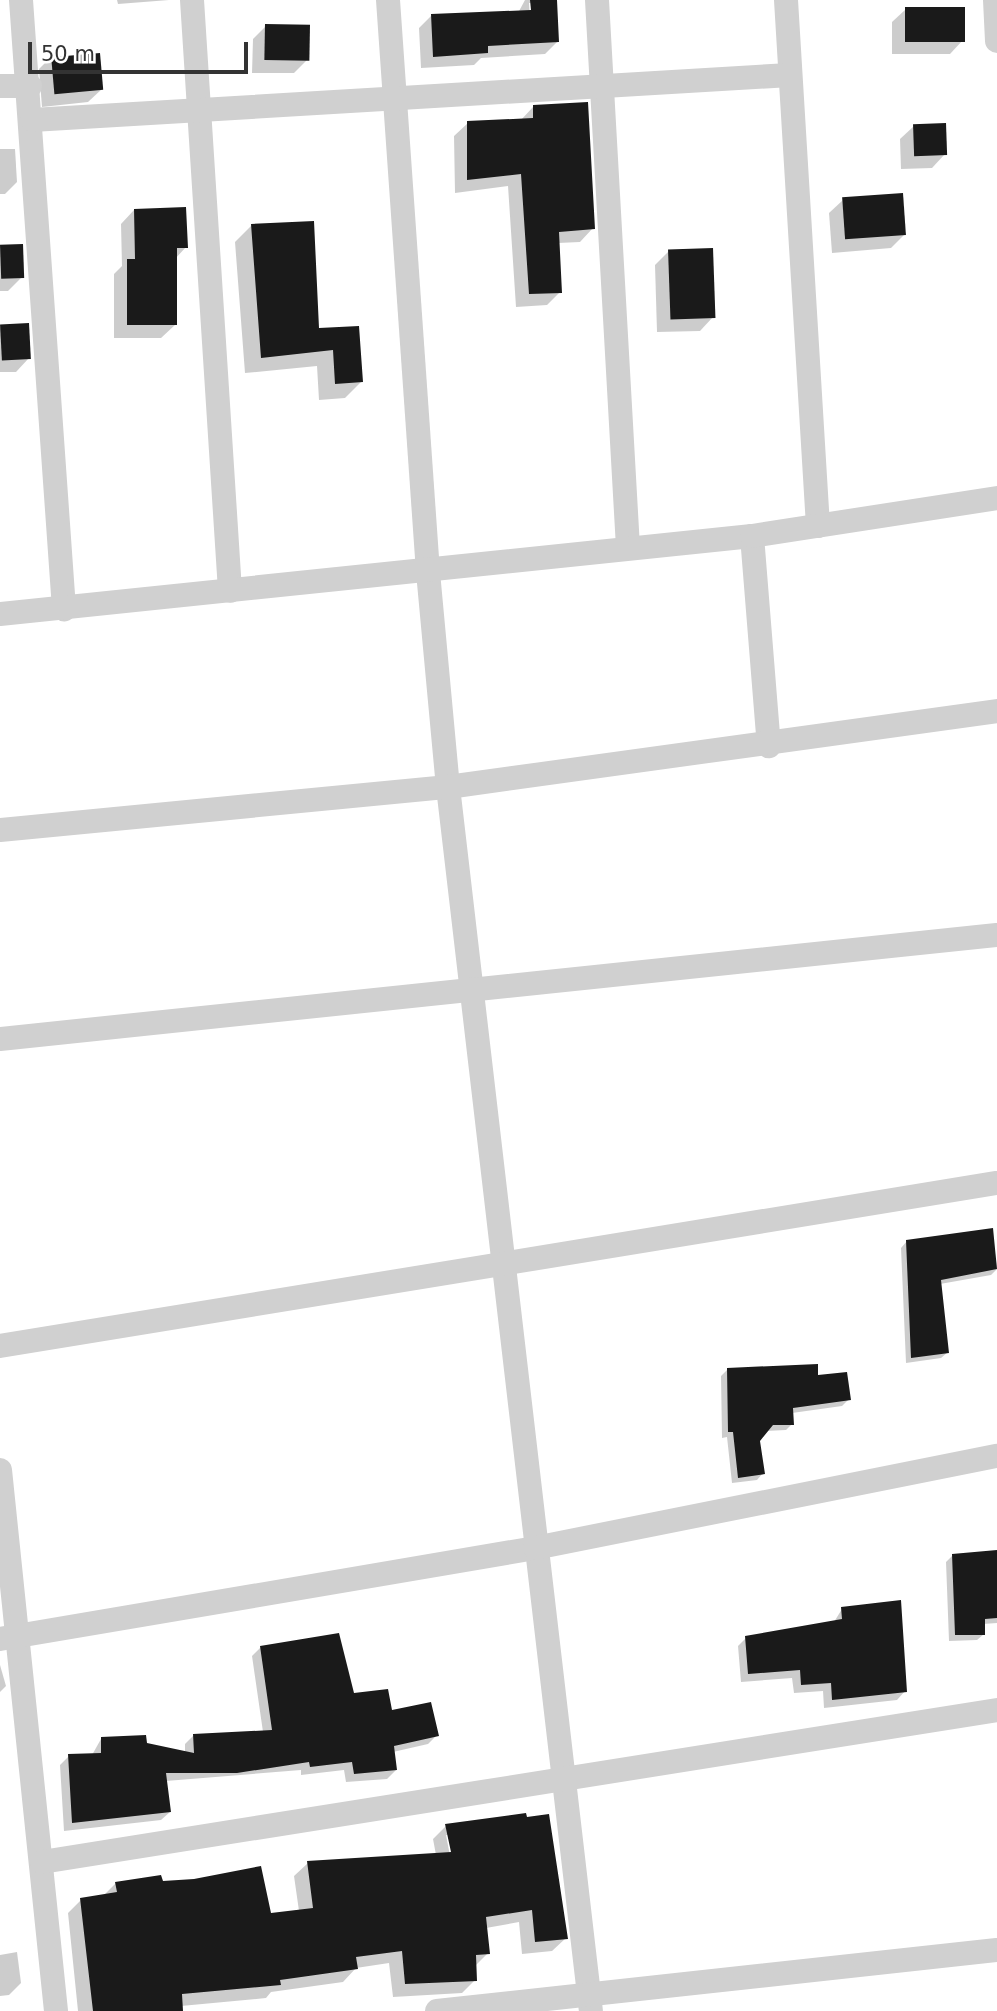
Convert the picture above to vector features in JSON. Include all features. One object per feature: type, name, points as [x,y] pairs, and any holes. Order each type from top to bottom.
[{"type":"street","points":[[21,0],[30,86],[64,609]]},
{"type":"street","points":[[191,0],[230,591]]},
{"type":"street","points":[[388,0],[428,572],[449,788],[535,1548],[590,2004]]},
{"type":"street","points":[[597,0],[628,547]]},
{"type":"street","points":[[786,0],[818,526]]},
{"type":"street","points":[[995,0],[997,41]]},
{"type":"street","points":[[32,120],[600,84],[790,75]]},
{"type":"street","points":[[0,86],[30,86]]},
{"type":"street","points":[[0,614],[428,572],[628,547],[752,536],[997,498]]},
{"type":"street","points":[[752,536],[769,746]]},
{"type":"street","points":[[0,830],[449,788],[769,746],[997,711]]},
{"type":"street","points":[[0,1039],[471,992],[997,935]]},
{"type":"street","points":[[0,1346],[997,1183]]},
{"type":"street","points":[[10,1637],[535,1548],[997,1456]]},
{"type":"street","points":[[0,1470],[10,1637],[43,1862],[57,2011]]},
{"type":"street","points":[[43,1862],[997,1710]]},
{"type":"street","points":[[437,2011],[590,2004],[997,1950]]},
{"type":"building","points":[[530,0],[557,0],[559,42],[488,46],[488,53],[433,57],[431,14],[531,10]]},
{"type":"building","points":[[905,7],[965,7],[965,42],[905,42]]},
{"type":"building","points":[[265,24],[310,25],[309,61],[264,60]]},
{"type":"building","points":[[100,53],[103,90],[54,94],[51,57]]},
{"type":"building","points":[[588,102],[595,229],[559,232],[562,293],[529,294],[521,174],[467,180],[467,121],[533,118],[533,105]]},
{"type":"building","points":[[946,123],[947,155],[914,156],[913,124]]},
{"type":"building","points":[[903,193],[906,235],[845,239],[842,197]]},
{"type":"building","points":[[186,207],[188,248],[177,248],[177,325],[127,325],[127,259],[135,259],[134,209]]},
{"type":"building","points":[[314,221],[319,328],[359,326],[363,382],[335,384],[333,350],[261,358],[251,224]]},
{"type":"building","points":[[23,244],[24,278],[1,279],[0,245]]},
{"type":"building","points":[[713,248],[715,318],[670,320],[668,250]]},
{"type":"building","points":[[29,323],[31,359],[2,360],[0,325]]},
{"type":"building","points":[[993,1228],[997,1269],[941,1280],[949,1353],[911,1358],[906,1240]]},
{"type":"building","points":[[818,1364],[818,1375],[847,1372],[851,1400],[793,1408],[794,1425],[773,1425],[760,1441],[765,1474],[738,1478],[733,1432],[728,1432],[727,1368]]},
{"type":"building","points":[[997,1550],[997,1618],[985,1619],[985,1635],[955,1635],[952,1554]]},
{"type":"building","points":[[901,1600],[907,1692],[832,1700],[831,1683],[801,1685],[800,1670],[748,1674],[745,1636],[842,1619],[841,1607]]},
{"type":"building","points":[[339,1633],[354,1693],[388,1689],[392,1710],[431,1702],[439,1736],[394,1746],[397,1770],[354,1774],[352,1762],[310,1767],[309,1762],[237,1773],[166,1773],[171,1812],[72,1823],[68,1754],[101,1753],[101,1737],[146,1735],[147,1743],[194,1753],[193,1734],[272,1730],[260,1646]]},
{"type":"building","points":[[526,1813],[527,1817],[549,1814],[568,1939],[535,1942],[532,1910],[486,1917],[490,1954],[476,1955],[477,1981],[405,1984],[402,1951],[356,1957],[358,1969],[280,1980],[281,1985],[182,1994],[183,2011],[93,2011],[80,1898],[117,1892],[115,1882],[161,1875],[163,1881],[194,1879],[261,1866],[271,1913],[313,1908],[307,1861],[451,1852],[445,1824]]}]
